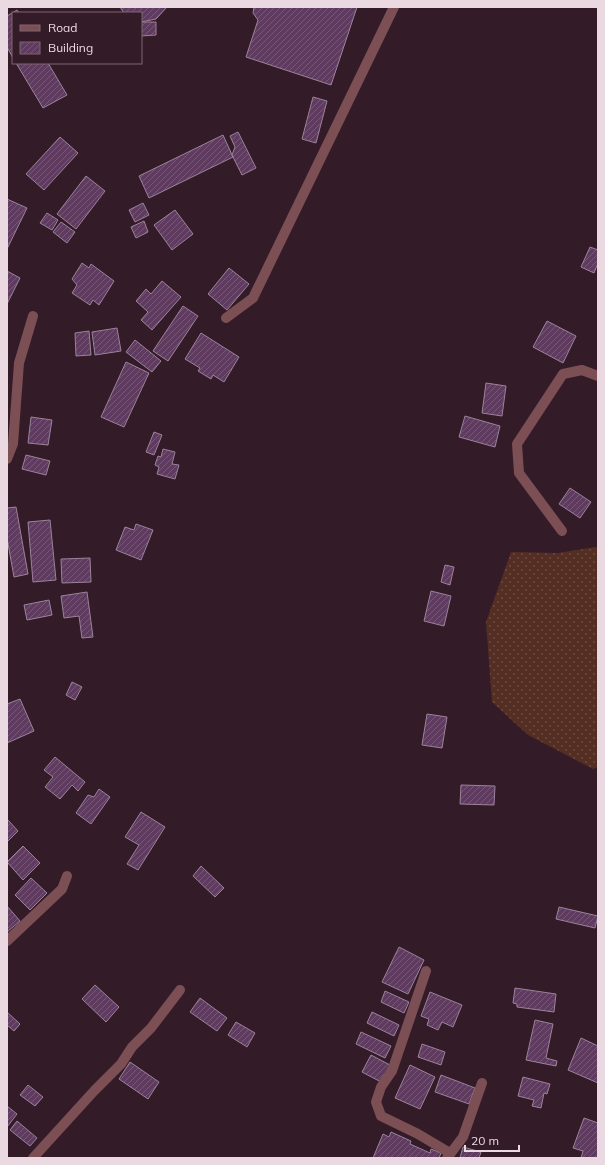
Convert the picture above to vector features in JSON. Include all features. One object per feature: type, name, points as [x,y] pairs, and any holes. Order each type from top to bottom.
[{"type":"street","points":[[226,318],[253,298],[394,7]]},
{"type":"street","points":[[7,459],[13,444],[19,363],[33,316]]},
{"type":"street","points":[[562,532],[520,473],[517,444],[563,374],[582,370],[598,376]]},
{"type":"street","points":[[7,941],[62,889],[67,876]]},
{"type":"street","points":[[426,972],[392,1071],[381,1087],[376,1102],[381,1116],[418,1134],[448,1155],[463,1136],[482,1083]]},
{"type":"street","points":[[34,1158],[94,1091],[121,1064],[132,1046],[151,1028],[180,990]]},
{"type":"shaded area","points":[[595,547],[598,548],[598,767],[593,769],[528,735],[492,702],[486,622],[511,552],[558,553]]},
{"type":"building","points":[[120,7],[167,7],[156,19],[142,22],[142,12],[123,12]]},
{"type":"building","points":[[254,7],[357,7],[331,85],[246,57],[258,20],[253,13]]},
{"type":"building","points":[[12,13],[12,56],[7,47],[7,16]]},
{"type":"building","points":[[142,22],[156,22],[156,35],[142,36]]},
{"type":"building","points":[[17,64],[49,64],[67,95],[43,108]]},
{"type":"building","points":[[313,97],[327,101],[316,143],[302,139]]},
{"type":"building","points":[[238,132],[256,168],[242,175],[232,155],[235,147],[230,136]]},
{"type":"building","points":[[223,135],[233,157],[149,198],[139,176]]},
{"type":"building","points":[[60,137],[78,153],[44,190],[26,174]]},
{"type":"building","points":[[86,176],[105,191],[76,229],[57,214]]},
{"type":"building","points":[[7,199],[27,208],[7,249]]},
{"type":"building","points":[[143,203],[149,215],[135,222],[129,210]]},
{"type":"building","points":[[175,210],[193,234],[172,250],[154,225]]},
{"type":"building","points":[[47,213],[58,220],[52,230],[40,223]]},
{"type":"building","points":[[144,221],[148,232],[136,238],[131,227]]},
{"type":"building","points":[[61,222],[75,232],[67,243],[53,232]]},
{"type":"building","points":[[590,247],[598,250],[598,263],[594,273],[581,267]]},
{"type":"building","points":[[82,263],[89,268],[91,264],[114,281],[99,305],[93,300],[90,305],[72,293],[77,285],[72,279]]},
{"type":"building","points":[[229,268],[249,284],[227,310],[208,294]]},
{"type":"building","points":[[7,271],[20,278],[7,304]]},
{"type":"building","points":[[162,281],[181,297],[152,330],[141,320],[148,312],[136,301],[146,289],[151,294]]},
{"type":"building","points":[[183,306],[198,316],[168,361],[153,351]]},
{"type":"building","points":[[547,321],[576,336],[563,363],[533,347]]},
{"type":"building","points":[[117,328],[121,351],[95,355],[92,332]]},
{"type":"building","points":[[89,331],[91,355],[76,356],[75,333]]},
{"type":"building","points":[[201,333],[239,357],[224,382],[213,375],[211,379],[198,371],[200,368],[185,359]]},
{"type":"building","points":[[135,340],[161,361],[152,372],[126,352]]},
{"type":"building","points":[[126,362],[149,373],[124,427],[101,417]]},
{"type":"building","points":[[486,383],[506,386],[502,416],[482,413]]},
{"type":"building","points":[[465,416],[500,426],[495,447],[459,437]]},
{"type":"building","points":[[31,417],[52,420],[48,445],[28,443]]},
{"type":"building","points":[[154,432],[162,435],[154,455],[146,452]]},
{"type":"building","points":[[163,449],[175,452],[172,464],[179,465],[175,479],[157,474],[159,467],[155,465],[158,456],[161,457]]},
{"type":"building","points":[[26,455],[50,461],[46,475],[22,469]]},
{"type":"building","points":[[570,488],[591,502],[580,518],[559,504]]},
{"type":"building","points":[[16,507],[28,574],[14,577],[7,538],[7,508]]},
{"type":"building","points":[[50,520],[56,580],[33,582],[28,522]]},
{"type":"building","points":[[136,524],[153,530],[141,560],[116,550],[125,527],[134,530]]},
{"type":"building","points":[[90,558],[91,582],[62,583],[61,559]]},
{"type":"building","points":[[445,565],[454,567],[450,585],[441,582]]},
{"type":"building","points":[[431,591],[451,596],[444,626],[424,621]]},
{"type":"building","points":[[87,592],[93,637],[82,638],[79,616],[64,618],[61,596]]},
{"type":"building","points":[[49,600],[52,615],[27,620],[24,605]]},
{"type":"building","points":[[72,682],[82,687],[75,700],[66,695]]},
{"type":"building","points":[[20,699],[34,731],[7,743],[7,704]]},
{"type":"building","points":[[427,714],[447,717],[442,748],[422,745]]},
{"type":"building","points":[[55,757],[85,782],[78,791],[72,785],[60,799],[45,787],[53,777],[44,770]]},
{"type":"building","points":[[461,785],[495,786],[494,805],[460,804]]},
{"type":"building","points":[[99,789],[110,797],[91,824],[76,813],[88,795],[94,797]]},
{"type":"building","points":[[141,812],[165,827],[138,870],[127,864],[139,845],[125,837]]},
{"type":"building","points":[[7,819],[18,831],[7,842]]},
{"type":"building","points":[[23,846],[40,863],[23,880],[7,862]]},
{"type":"building","points":[[201,866],[224,888],[215,897],[193,876]]},
{"type":"building","points":[[31,878],[47,893],[30,910],[15,895]]},
{"type":"building","points":[[7,906],[20,921],[7,932]]},
{"type":"building","points":[[559,907],[598,916],[595,928],[556,919]]},
{"type":"building","points":[[399,947],[424,960],[408,994],[382,982]]},
{"type":"building","points":[[95,985],[119,1007],[106,1022],[82,999]]},
{"type":"building","points":[[515,988],[556,994],[554,1012],[517,1007],[517,1004],[513,1003]]},
{"type":"building","points":[[385,991],[409,1002],[404,1013],[381,1002]]},
{"type":"building","points":[[430,992],[462,1005],[453,1027],[442,1022],[438,1030],[427,1025],[429,1019],[421,1016]]},
{"type":"building","points":[[200,998],[227,1018],[217,1031],[190,1012]]},
{"type":"building","points":[[7,1012],[20,1024],[14,1031],[7,1025]]},
{"type":"building","points":[[372,1012],[399,1025],[394,1036],[367,1023]]},
{"type":"building","points":[[535,1020],[553,1024],[546,1058],[557,1061],[556,1066],[526,1060]]},
{"type":"building","points":[[236,1022],[255,1033],[247,1047],[228,1035]]},
{"type":"building","points":[[361,1032],[391,1046],[385,1058],[356,1044]]},
{"type":"building","points":[[581,1038],[598,1046],[598,1083],[568,1070]]},
{"type":"building","points":[[422,1044],[445,1052],[441,1065],[418,1057]]},
{"type":"building","points":[[371,1055],[390,1065],[381,1082],[362,1072]]},
{"type":"building","points":[[130,1062],[159,1082],[148,1099],[119,1079]]},
{"type":"building","points":[[410,1065],[435,1077],[420,1109],[395,1098]]},
{"type":"building","points":[[441,1075],[475,1088],[469,1104],[435,1092]]},
{"type":"building","points":[[523,1077],[550,1084],[547,1094],[544,1093],[541,1108],[532,1106],[534,1100],[518,1096]]},
{"type":"building","points":[[28,1085],[43,1097],[35,1106],[20,1095]]},
{"type":"building","points":[[7,1106],[17,1114],[7,1127]]},
{"type":"building","points":[[584,1118],[598,1123],[598,1158],[581,1158],[583,1151],[573,1148]]},
{"type":"building","points":[[17,1121],[37,1138],[30,1146],[10,1130]]},
{"type":"building","points":[[391,1132],[411,1141],[410,1144],[430,1153],[431,1149],[441,1153],[439,1158],[373,1158],[383,1134],[389,1137]]},
{"type":"building","points":[[463,1147],[481,1152],[479,1158],[460,1158]]}]
